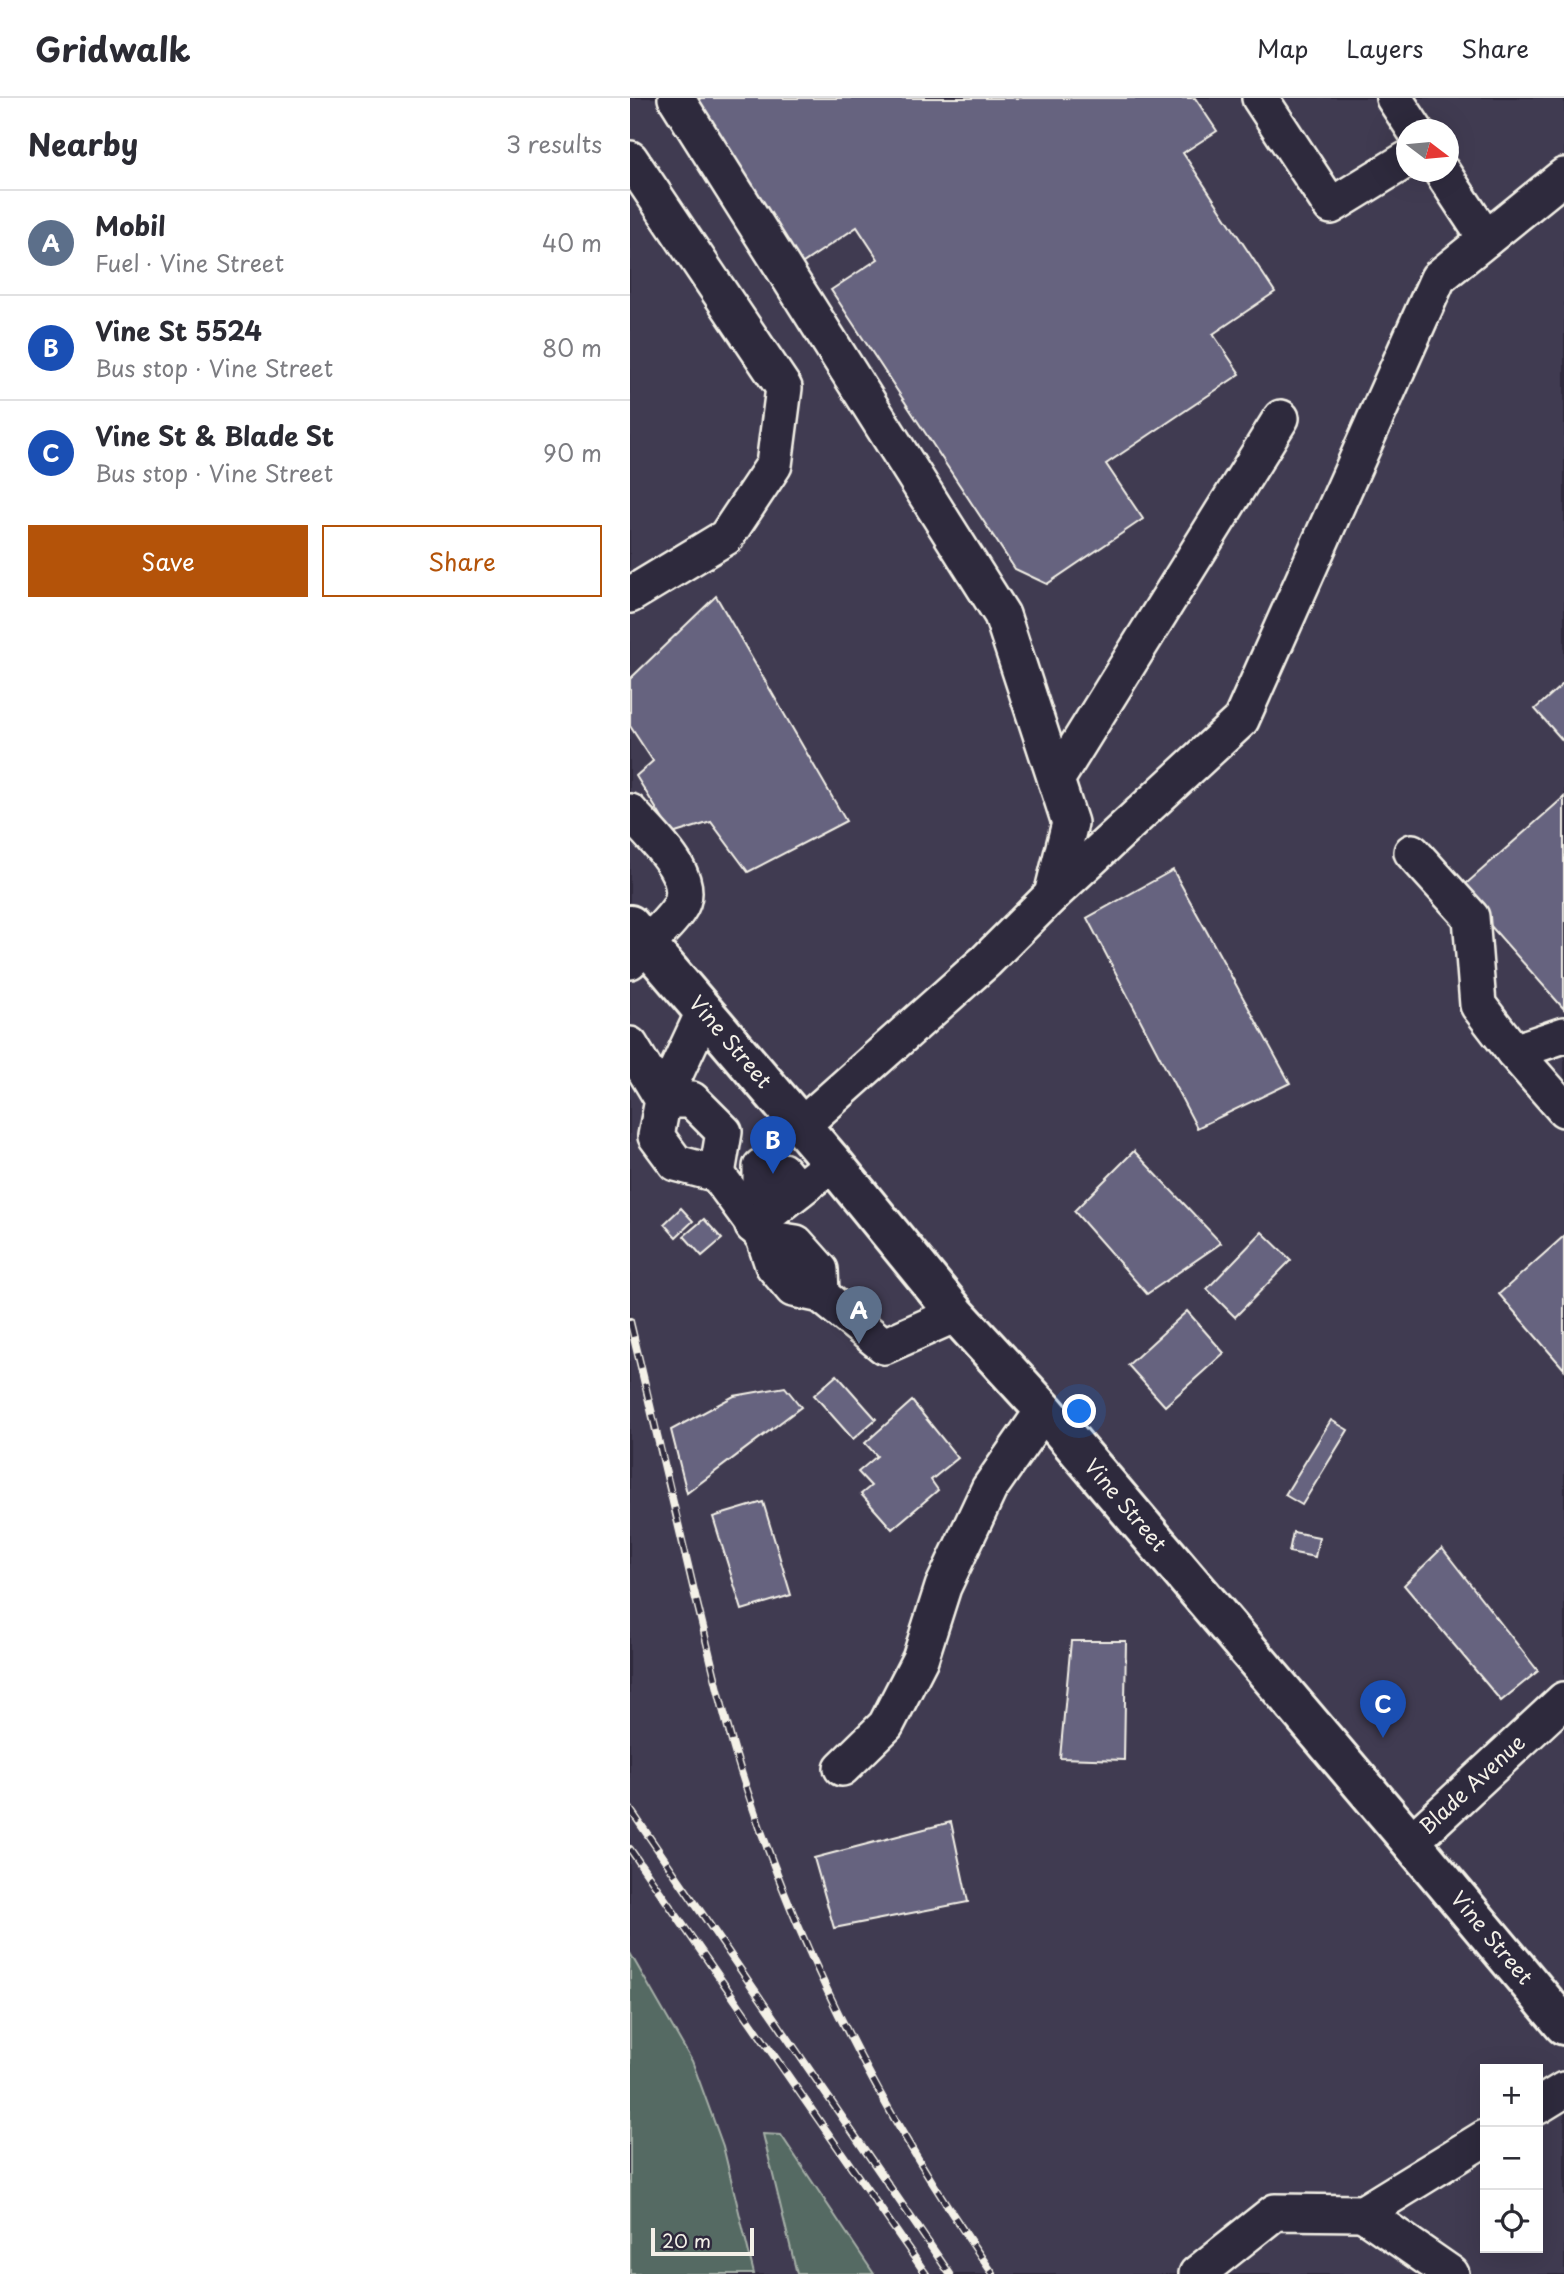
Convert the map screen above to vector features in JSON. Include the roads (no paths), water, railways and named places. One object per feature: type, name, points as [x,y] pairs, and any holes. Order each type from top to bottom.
[{"type":"main road","name":"Vine Street","points":[[635,943],[704,1012],[833,1163],[956,1314],[1044,1410],[1564,2025]]},
{"type":"street","points":[[676,98],[1002,615],[1070,823],[1052,895]]},
{"type":"street","points":[[1260,98],[1331,206],[1396,166]]},
{"type":"street","points":[[1394,98],[1408,119]]},
{"type":"street","points":[[630,159],[784,388],[774,465],[726,537],[630,595]]},
{"type":"street","points":[[801,1126],[986,961],[1052,895],[1241,720],[1438,278],[1564,176]]},
{"type":"street","points":[[1449,182],[1486,239]]},
{"type":"street","points":[[1056,780],[1281,418]]},
{"type":"street","points":[[630,812],[678,867],[685,888],[680,909],[635,943]]},
{"type":"street","points":[[1412,852],[1471,917],[1478,1005],[1514,1052],[1564,1109]]},
{"type":"street","points":[[704,1012],[663,1100],[656,1136],[676,1163],[717,1174],[773,1215]]},
{"type":"street","points":[[1514,1052],[1564,1035]]},
{"type":"street","points":[[630,1045],[663,1100]]},
{"type":"street","points":[[663,1100],[692,1100],[761,1167],[782,1171],[773,1215],[773,1265],[793,1289],[821,1295],[884,1346],[956,1314]]},
{"type":"street","points":[[717,1174],[724,1132]]},
{"type":"street","points":[[773,1215],[833,1163]]},
{"type":"street","points":[[842,1768],[886,1725],[920,1659],[943,1587],[989,1489],[1044,1410]]},
{"type":"street","name":"Blade Avenue","points":[[1411,1842],[1564,1700]]},
{"type":"street","points":[[1543,2103],[1564,2090]]},
{"type":"street","points":[[1197,2274],[1275,2212],[1363,2213],[1480,2141]]},
{"type":"street","points":[[1363,2213],[1451,2274]]},
{"type":"railway","points":[[630,1321],[724,1714],[737,1761],[768,1849],[821,1976],[883,2099],[918,2159],[993,2274]]},
{"type":"railway","points":[[630,1809],[950,2274]]},
{"type":"railway","points":[[630,1849],[926,2274]]},
{"type":"place","name":"Vine St 5524","points":[[773,1174]]},
{"type":"place","name":"Mobil","points":[[859,1344]]},
{"type":"place","name":"Vine St & Blade St","points":[[1383,1738]]}]
